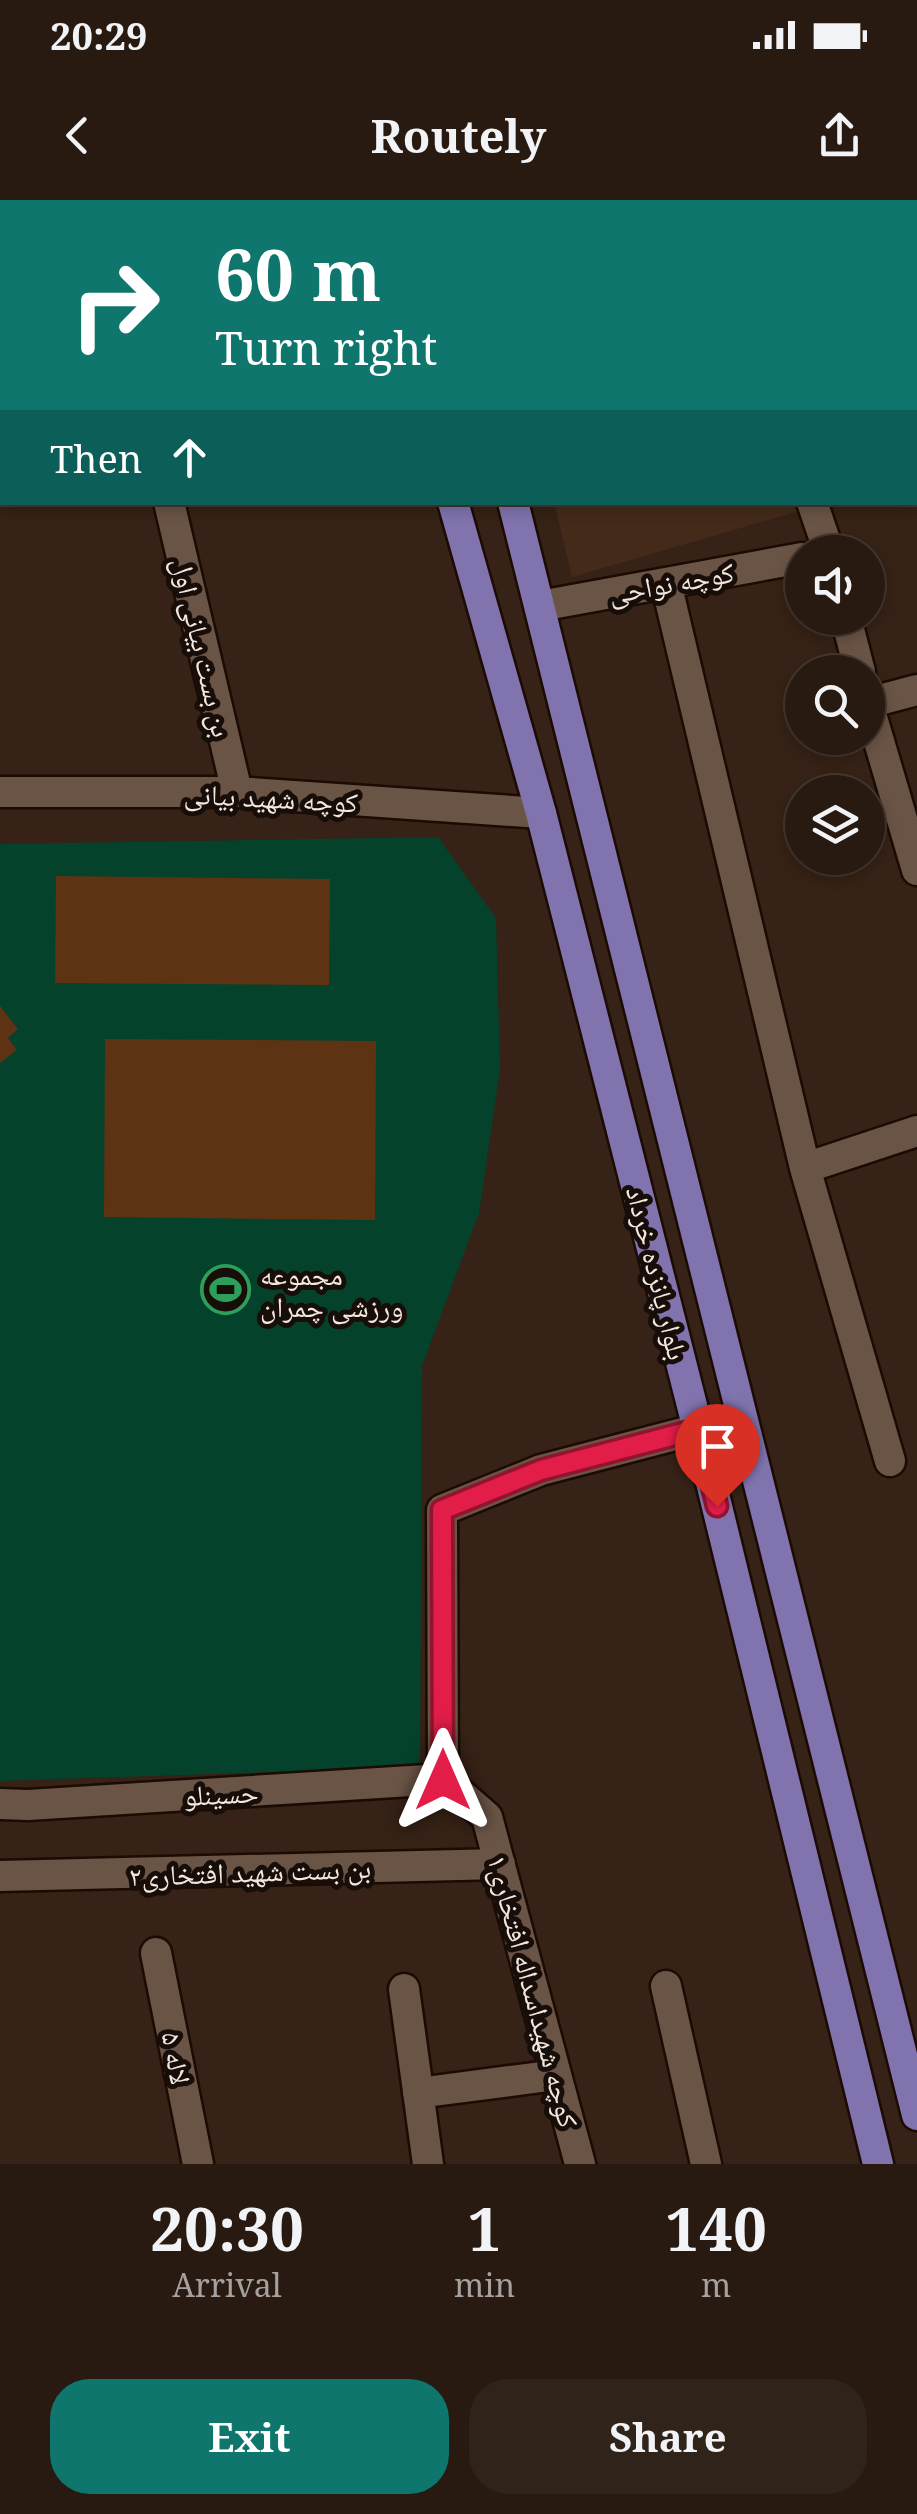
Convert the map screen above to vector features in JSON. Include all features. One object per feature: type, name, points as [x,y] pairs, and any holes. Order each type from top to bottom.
[{"type":"main road","name":"بلوار پانزده خرداد","points":[[454,505],[542,813],[878,2164]]},
{"type":"main road","name":"بلوار پانزده خرداد","points":[[513,505],[917,2114]]},
{"type":"street","name":"بن بست بیانی اول","points":[[170,505],[237,792]]},
{"type":"street","points":[[813,505],[823,535]]},
{"type":"street","name":"کوچه نواحی","points":[[540,606],[785,561]]},
{"type":"street","points":[[666,583],[805,1168],[890,1462]]},
{"type":"street","points":[[885,699],[917,690]]},
{"type":"street","points":[[883,755],[917,870]]},
{"type":"street","name":"کوچه شهید بیانی","points":[[0,792],[237,792],[542,813]]},
{"type":"street","points":[[805,1168],[917,1131]]},
{"type":"street","points":[[443,1780],[442,1510],[541,1470],[698,1429]]},
{"type":"street","name":"حسینلو","points":[[0,1804],[443,1780]]},
{"type":"street","name":"کوچه شهیداسداله افتخاری۱","points":[[443,1780],[488,1817],[580,2164]]},
{"type":"street","name":"بن بست شهید افتخاری۲","points":[[0,1876],[500,1864]]},
{"type":"street","name":"لاله ۵","points":[[156,1953],[198,2164]]},
{"type":"street","points":[[666,1986],[706,2164]]},
{"type":"street","points":[[404,1989],[428,2164]]},
{"type":"street","points":[[418,2093],[556,2074]]},
{"type":"shaded area","points":[[554,505],[802,505],[803,510],[572,577]]},
{"type":"green space","name":"مجموعه ورزشی چمران","points":[[438,837],[496,918],[500,1069],[479,1213],[422,1366],[420,1767],[0,1781],[0,844]]},
{"type":"building","points":[[56,876],[330,879],[329,985],[55,983]]},
{"type":"building","points":[[0,1006],[18,1029],[8,1038],[17,1050],[0,1063]]},
{"type":"building","points":[[105,1039],[376,1041],[375,1220],[104,1217]]},
{"type":"place","name":"مجموعه ورزشی چمران","points":[[225,1290]]},
{"type":"route","points":[[443,1780],[442,1510],[541,1470],[698,1429],[717,1506]]}]
